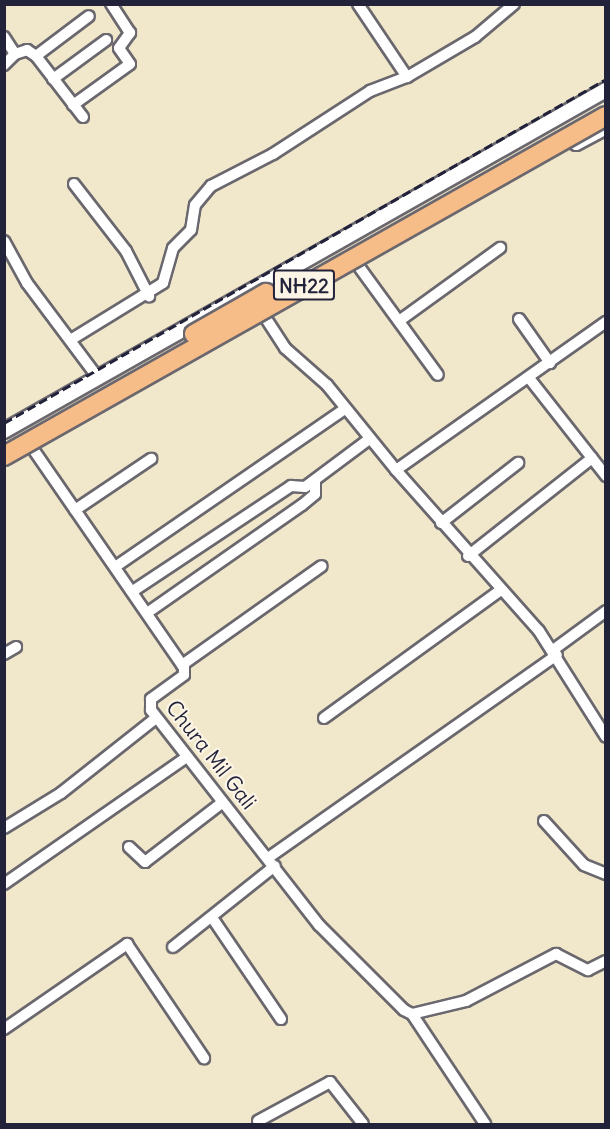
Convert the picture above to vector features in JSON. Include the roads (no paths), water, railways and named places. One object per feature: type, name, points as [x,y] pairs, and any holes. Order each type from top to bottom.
[{"type":"highway","name":"NH22","points":[[4,442],[606,103]]},
{"type":"highway","name":"NH22","points":[[5,460],[606,116]]},
{"type":"street","points":[[73,105],[130,64],[119,48],[130,33],[111,4]]},
{"type":"street","points":[[358,4],[407,77]]},
{"type":"street","points":[[72,339],[149,296],[166,278],[172,250],[191,230],[195,205],[211,186],[386,84],[407,77],[482,33],[514,4]]},
{"type":"street","points":[[36,56],[89,16]]},
{"type":"street","points":[[4,37],[15,54]]},
{"type":"street","points":[[53,79],[106,40]]},
{"type":"street","points":[[4,65],[15,54],[27,50],[36,56],[82,117]]},
{"type":"street","points":[[386,84],[396,62]]},
{"type":"street","points":[[4,431],[606,90]]},
{"type":"street","points":[[5,460],[33,449],[357,264],[606,127]]},
{"type":"street","points":[[74,184],[126,251],[149,296]]},
{"type":"street","points":[[4,241],[27,283],[72,339],[98,378]]},
{"type":"street","points":[[399,321],[500,248]]},
{"type":"street","points":[[357,264],[438,375]]},
{"type":"street","points":[[210,314],[225,340]]},
{"type":"street","points":[[265,317],[285,348],[345,409],[368,440],[555,653],[606,737]]},
{"type":"street","points":[[519,319],[550,363]]},
{"type":"street","points":[[396,470],[606,322]]},
{"type":"street","points":[[529,378],[606,476]]},
{"type":"street","points":[[115,567],[345,409]]},
{"type":"street","points":[[133,591],[291,486],[305,487],[315,481],[368,440]]},
{"type":"street","name":"Chura Mil Gali","points":[[33,449],[182,665],[184,675],[150,702],[156,718],[333,942],[419,1024],[485,1125]]},
{"type":"street","points":[[468,556],[592,458]]},
{"type":"street","points":[[75,510],[151,459]]},
{"type":"street","points":[[441,523],[518,463]]},
{"type":"street","points":[[147,613],[302,505],[315,494],[315,481]]},
{"type":"street","points":[[182,665],[322,566]]},
{"type":"street","points":[[324,718],[501,590]]},
{"type":"street","points":[[173,947],[213,919],[272,862],[555,653],[606,611]]},
{"type":"street","points":[[4,654],[16,646]]},
{"type":"street","points":[[4,828],[61,793],[156,718]]},
{"type":"street","points":[[4,884],[188,757]]},
{"type":"street","points":[[129,847],[145,862],[223,802]]},
{"type":"street","points":[[544,821],[584,865],[606,874]]},
{"type":"street","points":[[213,919],[281,1019]]},
{"type":"street","points":[[4,1029],[127,944],[204,1058]]},
{"type":"street","points":[[404,1009],[466,1001],[556,954],[588,970],[606,961]]},
{"type":"street","points":[[258,1120],[330,1082],[363,1125]]},
{"type":"railway","points":[[4,423],[606,79]]}]
